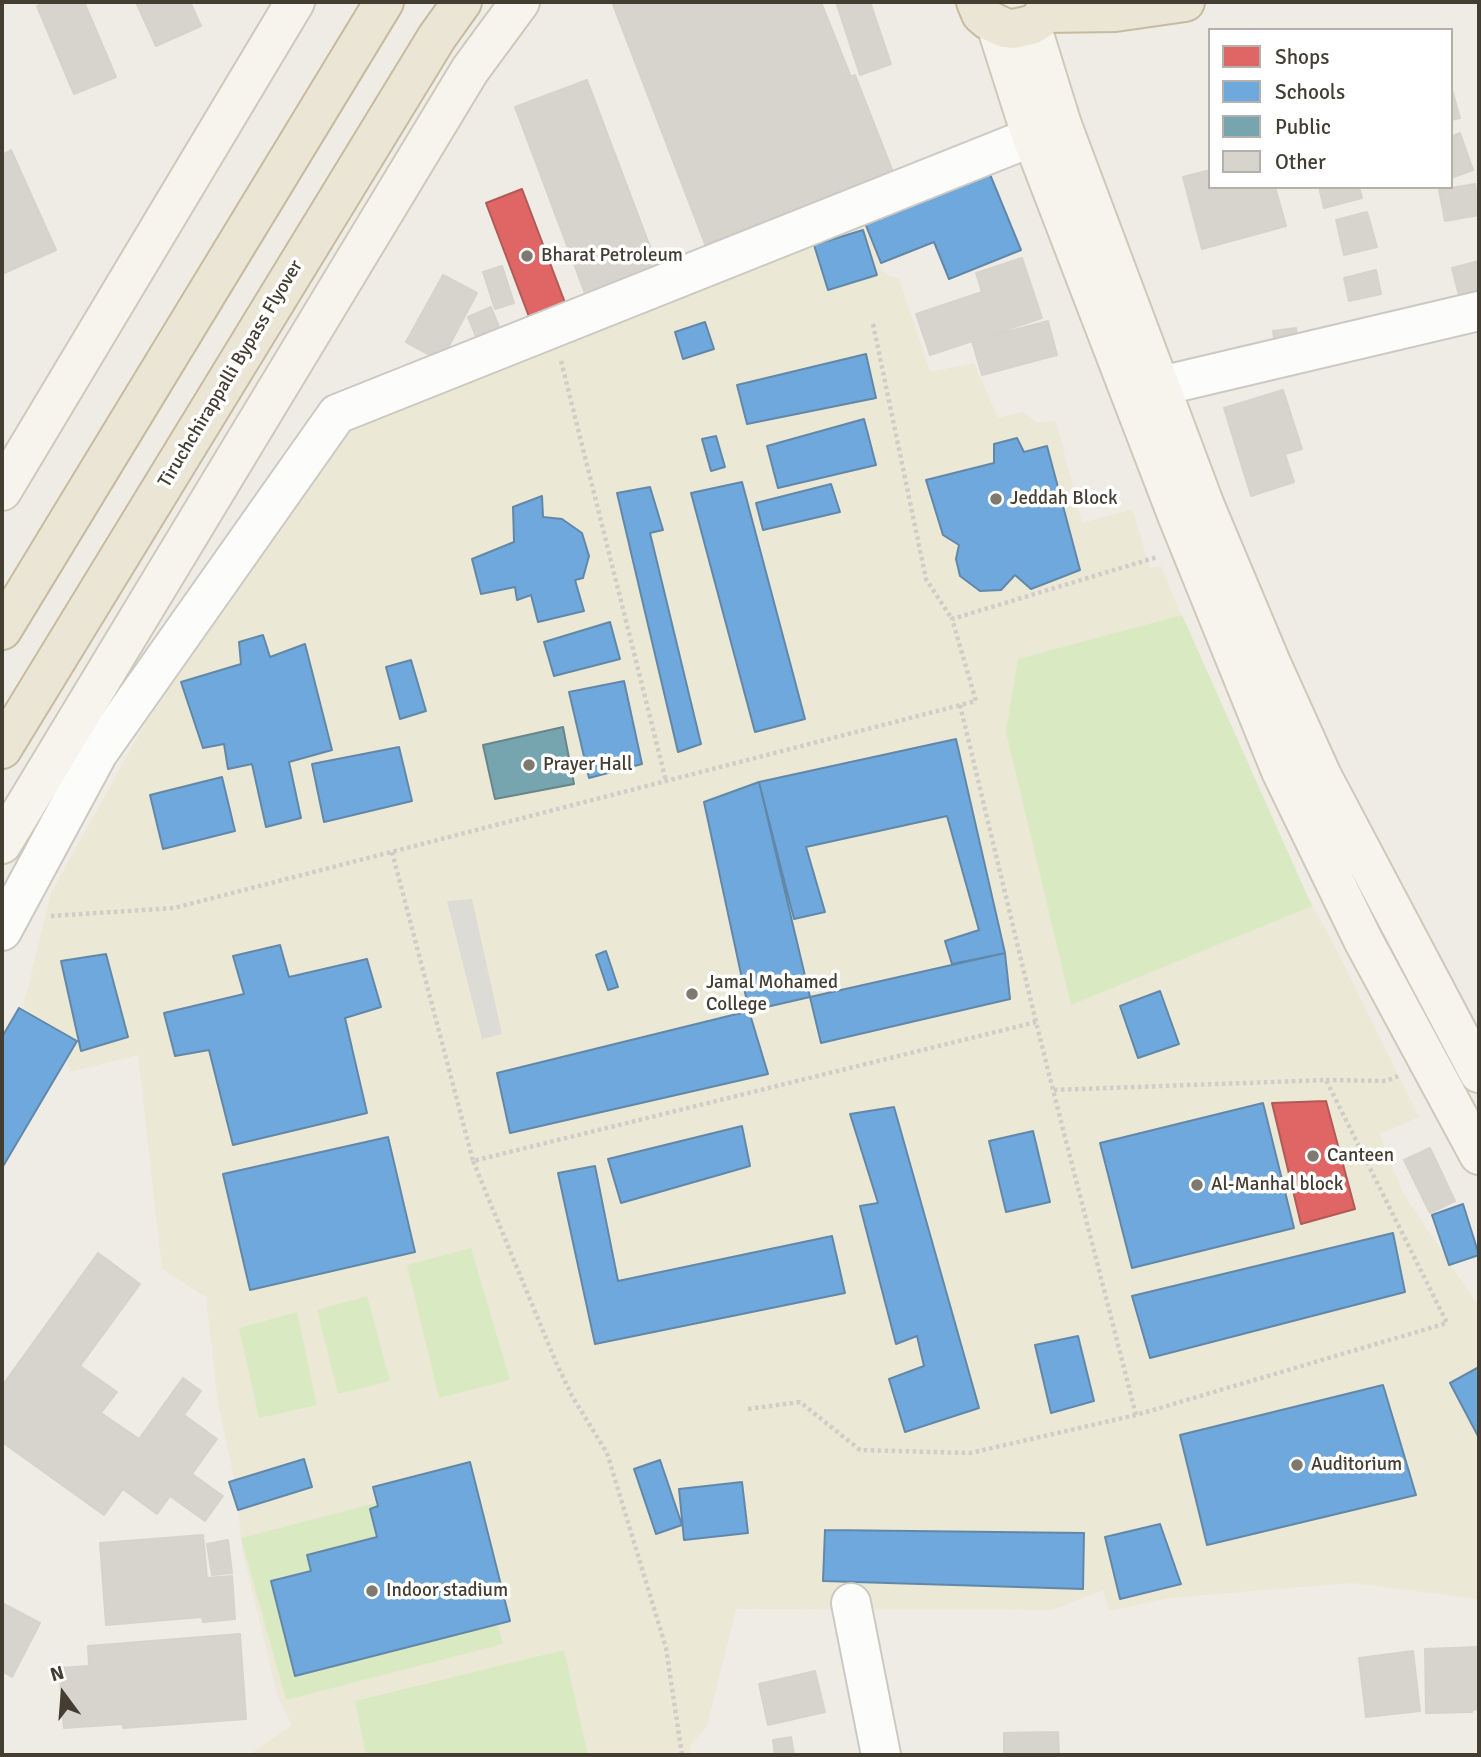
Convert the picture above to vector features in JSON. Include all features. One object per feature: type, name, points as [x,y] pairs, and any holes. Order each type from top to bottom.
[{"type":"highway","points":[[2,630],[384,2]]},
{"type":"highway","name":"Tiruchchirappalli Bypass Flyover","points":[[2,749],[437,37],[462,2]]},
{"type":"highway","points":[[1020,13],[1115,12],[1185,2]]},
{"type":"main road","points":[[2,491],[295,2]]},
{"type":"main road","points":[[2,844],[470,70],[520,2]]},
{"type":"main road","points":[[1020,13],[1047,131],[1282,771],[1363,940],[1479,1155]]},
{"type":"main road","points":[[1047,131],[1161,386],[1191,523],[1479,1073]]},
{"type":"street","points":[[5,925],[97,753],[337,414],[1047,131]]},
{"type":"street","points":[[1161,386],[1479,310]]},
{"type":"street","points":[[851,1603],[881,1755]]},
{"type":"path","points":[[5,925],[174,908],[976,701],[952,619],[926,579],[873,324]]},
{"type":"path","points":[[553,328],[666,781]]},
{"type":"path","points":[[952,619],[1191,523]]},
{"type":"path","points":[[960,705],[1035,1022],[1136,1415]]},
{"type":"path","points":[[392,852],[473,1161],[555,1360],[572,1396],[607,1453],[667,1648],[682,1755]]},
{"type":"path","points":[[473,1161],[1035,1022]]},
{"type":"path","points":[[1053,1090],[1326,1080],[1386,1082],[1428,1060]]},
{"type":"path","points":[[748,1409],[800,1402],[860,1450],[970,1453],[1136,1415],[1447,1323],[1326,1080]]},
{"type":"shaded area","name":"Jamal Mohamed College","points":[[865,222],[882,270],[889,276],[899,278],[930,372],[974,363],[998,418],[1023,412],[1037,423],[1056,420],[1082,523],[1132,509],[1150,568],[1161,566],[1231,738],[1275,837],[1333,943],[1419,1117],[1379,1134],[1403,1193],[1479,1307],[1479,1599],[1352,1583],[1170,1598],[1109,1611],[1103,1590],[1052,1610],[736,1609],[707,1726],[690,1746],[691,1755],[249,1755],[292,1725],[278,1697],[242,1549],[236,1488],[218,1403],[206,1297],[162,1269],[138,1055],[70,1072],[60,1030],[23,1008],[51,893],[168,682],[319,440]]},
{"type":"shaded area","points":[[472,899],[502,1034],[482,1039],[447,901]]},
{"type":"green space","points":[[1182,615],[1312,906],[1071,1005],[1006,732],[1018,659]]},
{"type":"green space","points":[[471,1248],[510,1380],[439,1398],[407,1265]]},
{"type":"green space","points":[[367,1296],[390,1381],[338,1394],[317,1310]]},
{"type":"green space","points":[[297,1312],[317,1405],[259,1418],[239,1328]]},
{"type":"green space","name":"Indoor stadium","points":[[460,1481],[503,1644],[286,1700],[241,1538]]},
{"type":"green space","points":[[564,1650],[588,1755],[366,1755],[355,1701]]},
{"type":"building: Shops","points":[[522,189],[567,308],[531,322],[486,203]]},
{"type":"building: Shops","name":"Canteen","points":[[1326,1101],[1355,1209],[1301,1224],[1272,1103]]},
{"type":"building: Schools","points":[[989,172],[1021,250],[949,279],[934,242],[881,263],[865,223]]},
{"type":"building: Schools","points":[[863,230],[877,275],[828,290],[814,245]]},
{"type":"building: Schools","points":[[705,322],[714,349],[683,359],[675,332]]},
{"type":"building: Schools","points":[[866,354],[876,398],[747,424],[737,385]]},
{"type":"building: Schools","points":[[864,419],[876,465],[778,488],[767,446]]},
{"type":"building: Schools","points":[[716,436],[725,467],[711,471],[702,439]]},
{"type":"building: Schools","name":"Jeddah Block","points":[[1017,438],[1024,452],[1047,446],[1080,570],[1031,589],[1015,575],[1001,590],[980,591],[960,576],[956,559],[959,545],[943,535],[926,480],[994,463],[994,444]]},
{"type":"building: Schools","points":[[742,482],[805,719],[755,732],[691,493]]},
{"type":"building: Schools","points":[[831,484],[840,512],[763,530],[756,503]]},
{"type":"building: Schools","points":[[650,487],[663,530],[650,533],[701,744],[678,752],[617,493]]},
{"type":"building: Schools","points":[[542,496],[543,517],[562,519],[582,533],[589,556],[583,578],[575,580],[584,611],[538,622],[531,595],[517,600],[515,587],[481,594],[472,559],[514,542],[513,507]]},
{"type":"building: Schools","points":[[610,622],[620,659],[554,676],[544,642]]},
{"type":"building: Schools","points":[[263,635],[270,657],[305,644],[332,750],[289,762],[301,818],[266,827],[252,764],[228,769],[224,744],[203,748],[181,682],[241,664],[239,642]]},
{"type":"building: Schools","points":[[411,660],[426,711],[400,719],[386,667]]},
{"type":"building: Schools","points":[[624,681],[642,764],[589,778],[569,692]]},
{"type":"building: Schools","points":[[956,739],[1005,953],[952,964],[945,941],[979,930],[947,816],[806,847],[825,912],[794,919],[759,782]]},
{"type":"building: Schools","points":[[399,747],[412,801],[324,822],[312,764]]},
{"type":"building: Schools","points":[[222,777],[235,831],[163,849],[150,795]]},
{"type":"building: Schools","points":[[759,782],[810,997],[749,1011],[704,802]]},
{"type":"building: Schools","points":[[280,945],[289,977],[367,959],[381,1007],[345,1018],[367,1113],[233,1145],[209,1050],[175,1056],[164,1013],[244,994],[233,956]]},
{"type":"building: Schools","points":[[606,951],[618,987],[608,990],[596,955]]},
{"type":"building: Schools","points":[[1005,953],[1010,999],[821,1043],[810,997]]},
{"type":"building: Schools","points":[[106,954],[128,1037],[81,1051],[61,961]]},
{"type":"building: Schools","points":[[1160,991],[1179,1044],[1138,1058],[1120,1006]]},
{"type":"building: Schools","points":[[19,1008],[77,1041],[2,1168],[2,1037]]},
{"type":"building: Schools","points":[[749,1011],[768,1074],[510,1133],[497,1073]]},
{"type":"building: Schools","name":"Al-Manhal block","points":[[1263,1103],[1294,1228],[1132,1268],[1100,1143]]},
{"type":"building: Schools","points":[[894,1107],[979,1408],[905,1432],[889,1379],[924,1366],[917,1336],[896,1344],[860,1206],[878,1203],[850,1114]]},
{"type":"building: Schools","points":[[742,1126],[750,1166],[621,1203],[608,1159]]},
{"type":"building: Schools","points":[[1033,1131],[1050,1202],[1006,1212],[989,1141]]},
{"type":"building: Schools","points":[[388,1137],[415,1252],[250,1290],[223,1174]]},
{"type":"building: Schools","points":[[595,1166],[618,1281],[832,1236],[845,1293],[595,1344],[558,1173]]},
{"type":"building: Schools","points":[[1463,1204],[1479,1255],[1449,1265],[1432,1215]]},
{"type":"building: Schools","points":[[1393,1233],[1405,1292],[1150,1358],[1132,1296]]},
{"type":"building: Schools","points":[[1078,1336],[1094,1401],[1051,1413],[1035,1345]]},
{"type":"building: Schools","points":[[1479,1367],[1479,1438],[1450,1383]]},
{"type":"building: Schools","name":"Auditorium","points":[[1383,1385],[1416,1495],[1207,1545],[1180,1435]]},
{"type":"building: Schools","points":[[304,1459],[312,1487],[238,1510],[229,1482]]},
{"type":"building: Schools","points":[[660,1460],[682,1525],[656,1534],[634,1469]]},
{"type":"building: Schools","name":"Indoor stadium","points":[[470,1462],[510,1621],[295,1676],[271,1581],[311,1571],[307,1555],[377,1537],[370,1509],[378,1506],[373,1487]]},
{"type":"building: Schools","points":[[742,1482],[748,1533],[684,1540],[679,1489]]},
{"type":"building: Schools","points":[[1160,1524],[1181,1584],[1120,1599],[1105,1537]]},
{"type":"building: Schools","points":[[825,1530],[1084,1533],[1083,1589],[823,1581]]},
{"type":"building: Public","name":"Prayer Hall","points":[[563,727],[574,784],[495,799],[483,745]]},
{"type":"building: Other","points":[[47,2],[84,2],[116,77],[74,94],[37,6]]},
{"type":"building: Other","points":[[136,2],[190,2],[201,26],[156,46]]},
{"type":"building: Other","points":[[612,2],[821,2],[851,77],[855,75],[893,172],[705,244]]},
{"type":"building: Other","points":[[836,2],[870,2],[891,64],[860,75]]},
{"type":"building: Other","points":[[587,80],[658,268],[586,296],[515,107]]},
{"type":"building: Other","points":[[1453,93],[1460,118],[1453,120]]},
{"type":"building: Other","points":[[1460,133],[1473,170],[1453,177],[1453,136]]},
{"type":"building: Other","points":[[11,150],[56,250],[2,274],[2,155]]},
{"type":"building: Other","points":[[1208,171],[1208,189],[1276,189],[1286,226],[1202,249],[1183,177]]},
{"type":"building: Other","points":[[1475,184],[1479,215],[1445,221],[1439,190]]},
{"type":"building: Other","points":[[1319,189],[1360,189],[1362,198],[1324,208]]},
{"type":"building: Other","points":[[1367,212],[1377,247],[1344,255],[1336,220]]},
{"type":"building: Other","points":[[1022,258],[1042,318],[930,355],[916,314],[982,292],[976,273]]},
{"type":"building: Other","points":[[1479,261],[1479,294],[1460,299],[1452,268]]},
{"type":"building: Other","points":[[502,266],[514,303],[495,309],[483,272]]},
{"type":"building: Other","points":[[1376,270],[1381,294],[1349,301],[1344,278]]},
{"type":"building: Other","points":[[443,275],[477,293],[441,361],[406,342]]},
{"type":"building: Other","points":[[491,307],[501,332],[478,342],[468,317]]},
{"type":"building: Other","points":[[1048,321],[1057,355],[982,375],[972,341]]},
{"type":"building: Other","points":[[1296,328],[1300,352],[1277,356],[1273,331]]},
{"type":"building: Other","points":[[1283,390],[1302,449],[1285,454],[1294,482],[1251,496],[1224,408]]},
{"type":"building: Other","points":[[1430,1148],[1455,1201],[1430,1213],[1404,1160]]},
{"type":"building: Other","points":[[98,1253],[140,1284],[80,1366],[117,1392],[101,1413],[139,1439],[183,1378],[201,1391],[184,1415],[217,1439],[192,1474],[223,1496],[205,1521],[170,1496],[157,1514],[123,1489],[104,1515],[2,1442],[2,1386]]},
{"type":"building: Other","points":[[203,1535],[207,1578],[232,1576],[235,1619],[203,1622],[202,1617],[106,1625],[100,1543]]},
{"type":"building: Other","points":[[228,1540],[232,1573],[212,1575],[207,1544]]},
{"type":"building: Other","points":[[2,1603],[40,1623],[12,1677],[2,1671]]},
{"type":"building: Other","points":[[240,1634],[246,1719],[123,1728],[123,1724],[64,1728],[59,1668],[89,1666],[88,1646]]},
{"type":"building: Other","points":[[1479,1647],[1479,1709],[1472,1712],[1426,1713],[1425,1649]]},
{"type":"building: Other","points":[[1413,1651],[1420,1711],[1366,1717],[1359,1658]]},
{"type":"building: Other","points":[[815,1671],[825,1712],[768,1725],[759,1684]]},
{"type":"building: Other","points":[[1058,1732],[1059,1755],[1004,1755],[1004,1733]]},
{"type":"building: Other","points":[[791,1737],[794,1755],[775,1755],[773,1740]]},
{"type":"place","name":"Bharat Petroleum","points":[[527,256]]},
{"type":"place","name":"Jeddah Block","points":[[996,499]]},
{"type":"place","name":"Prayer Hall","points":[[529,765]]},
{"type":"place","name":"Jamal Mohamed College","points":[[692,994]]},
{"type":"place","name":"Canteen","points":[[1313,1156]]},
{"type":"place","name":"Al-Manhal block","points":[[1197,1185]]},
{"type":"place","name":"Auditorium","points":[[1297,1465]]},
{"type":"place","name":"Indoor stadium","points":[[372,1591]]}]
